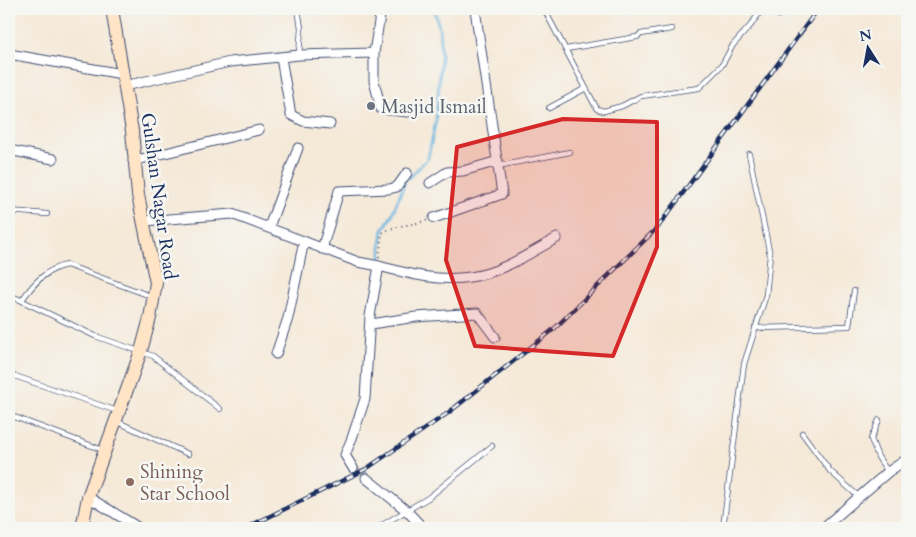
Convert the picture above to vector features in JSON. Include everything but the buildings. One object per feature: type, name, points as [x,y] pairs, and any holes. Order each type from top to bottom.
[{"type":"street","name":"Gulshan Nagar Road","points":[[82,528],[88,497],[116,415],[141,351],[155,298],[156,283],[133,161],[132,132],[112,9]]},
{"type":"street","points":[[381,9],[374,53],[374,80],[381,109],[408,112]]},
{"type":"street","points":[[434,218],[502,194],[475,9]]},
{"type":"street","points":[[9,54],[123,80],[230,62],[299,55],[374,53]]},
{"type":"street","points":[[281,58],[292,115],[303,121],[330,124]]},
{"type":"street","points":[[133,161],[259,130]]},
{"type":"street","points":[[269,227],[298,148]]},
{"type":"street","points":[[9,150],[52,159]]},
{"type":"street","points":[[430,183],[447,172],[498,164]]},
{"type":"street","points":[[322,248],[339,191],[389,190],[397,187],[407,174]]},
{"type":"street","points":[[144,221],[232,214],[322,248],[426,278],[470,278],[507,266],[557,238]]},
{"type":"street","points":[[276,354],[288,318],[304,241]]},
{"type":"street","points":[[353,468],[346,459],[345,451],[352,438],[365,399],[370,316],[379,266]]},
{"type":"street","points":[[371,324],[416,317],[477,313],[495,337]]},
{"type":"street","points":[[824,528],[888,472],[907,459]]},
{"type":"street","points":[[366,478],[407,511],[423,528]]},
{"type":"street","points":[[88,497],[139,528]]},
{"type":"lane","points":[[298,9],[301,28],[299,55]]},
{"type":"lane","points":[[544,9],[597,109],[604,111],[622,106],[641,96],[699,88],[722,64],[733,45],[762,9]]},
{"type":"lane","points":[[774,9],[781,12]]},
{"type":"lane","points":[[566,48],[637,37],[641,34],[672,28]]},
{"type":"lane","points":[[549,108],[586,88]]},
{"type":"lane","points":[[498,164],[570,152]]},
{"type":"lane","points":[[723,528],[744,364],[766,294],[770,255],[749,154]]},
{"type":"lane","points":[[9,211],[47,214]]},
{"type":"lane","points":[[22,300],[30,288],[45,274],[58,266],[67,265],[155,298]]},
{"type":"lane","points":[[755,328],[849,326],[854,291]]},
{"type":"lane","points":[[14,297],[95,336],[153,356],[220,408]]},
{"type":"lane","points":[[9,374],[116,415],[188,454]]},
{"type":"lane","points":[[9,415],[104,450]]},
{"type":"lane","points":[[879,420],[871,439],[878,457],[888,472]]},
{"type":"lane","points":[[802,433],[830,470],[859,497]]},
{"type":"lane","points":[[377,528],[428,498],[492,446]]},
{"type":"path","points":[[379,266],[379,242],[382,233],[396,226],[412,226],[434,218]]},
{"type":"highlighted area","points":[[563,119],[657,122],[657,247],[613,356],[475,346],[446,260],[457,147]]},
{"type":"waterway","points":[[409,178],[428,158],[436,120],[441,56],[439,27],[434,9]]},
{"type":"waterway","points":[[381,263],[383,230],[392,215],[405,182]]},
{"type":"tunnel","points":[[353,468],[366,478]]},
{"type":"railway","points":[[246,528],[366,469],[448,413],[554,329],[658,227],[818,9]]},
{"type":"place","name":"Masjid Ismail","points":[[371,106]]},
{"type":"place","name":"Shining Star School","points":[[130,482]]}]
